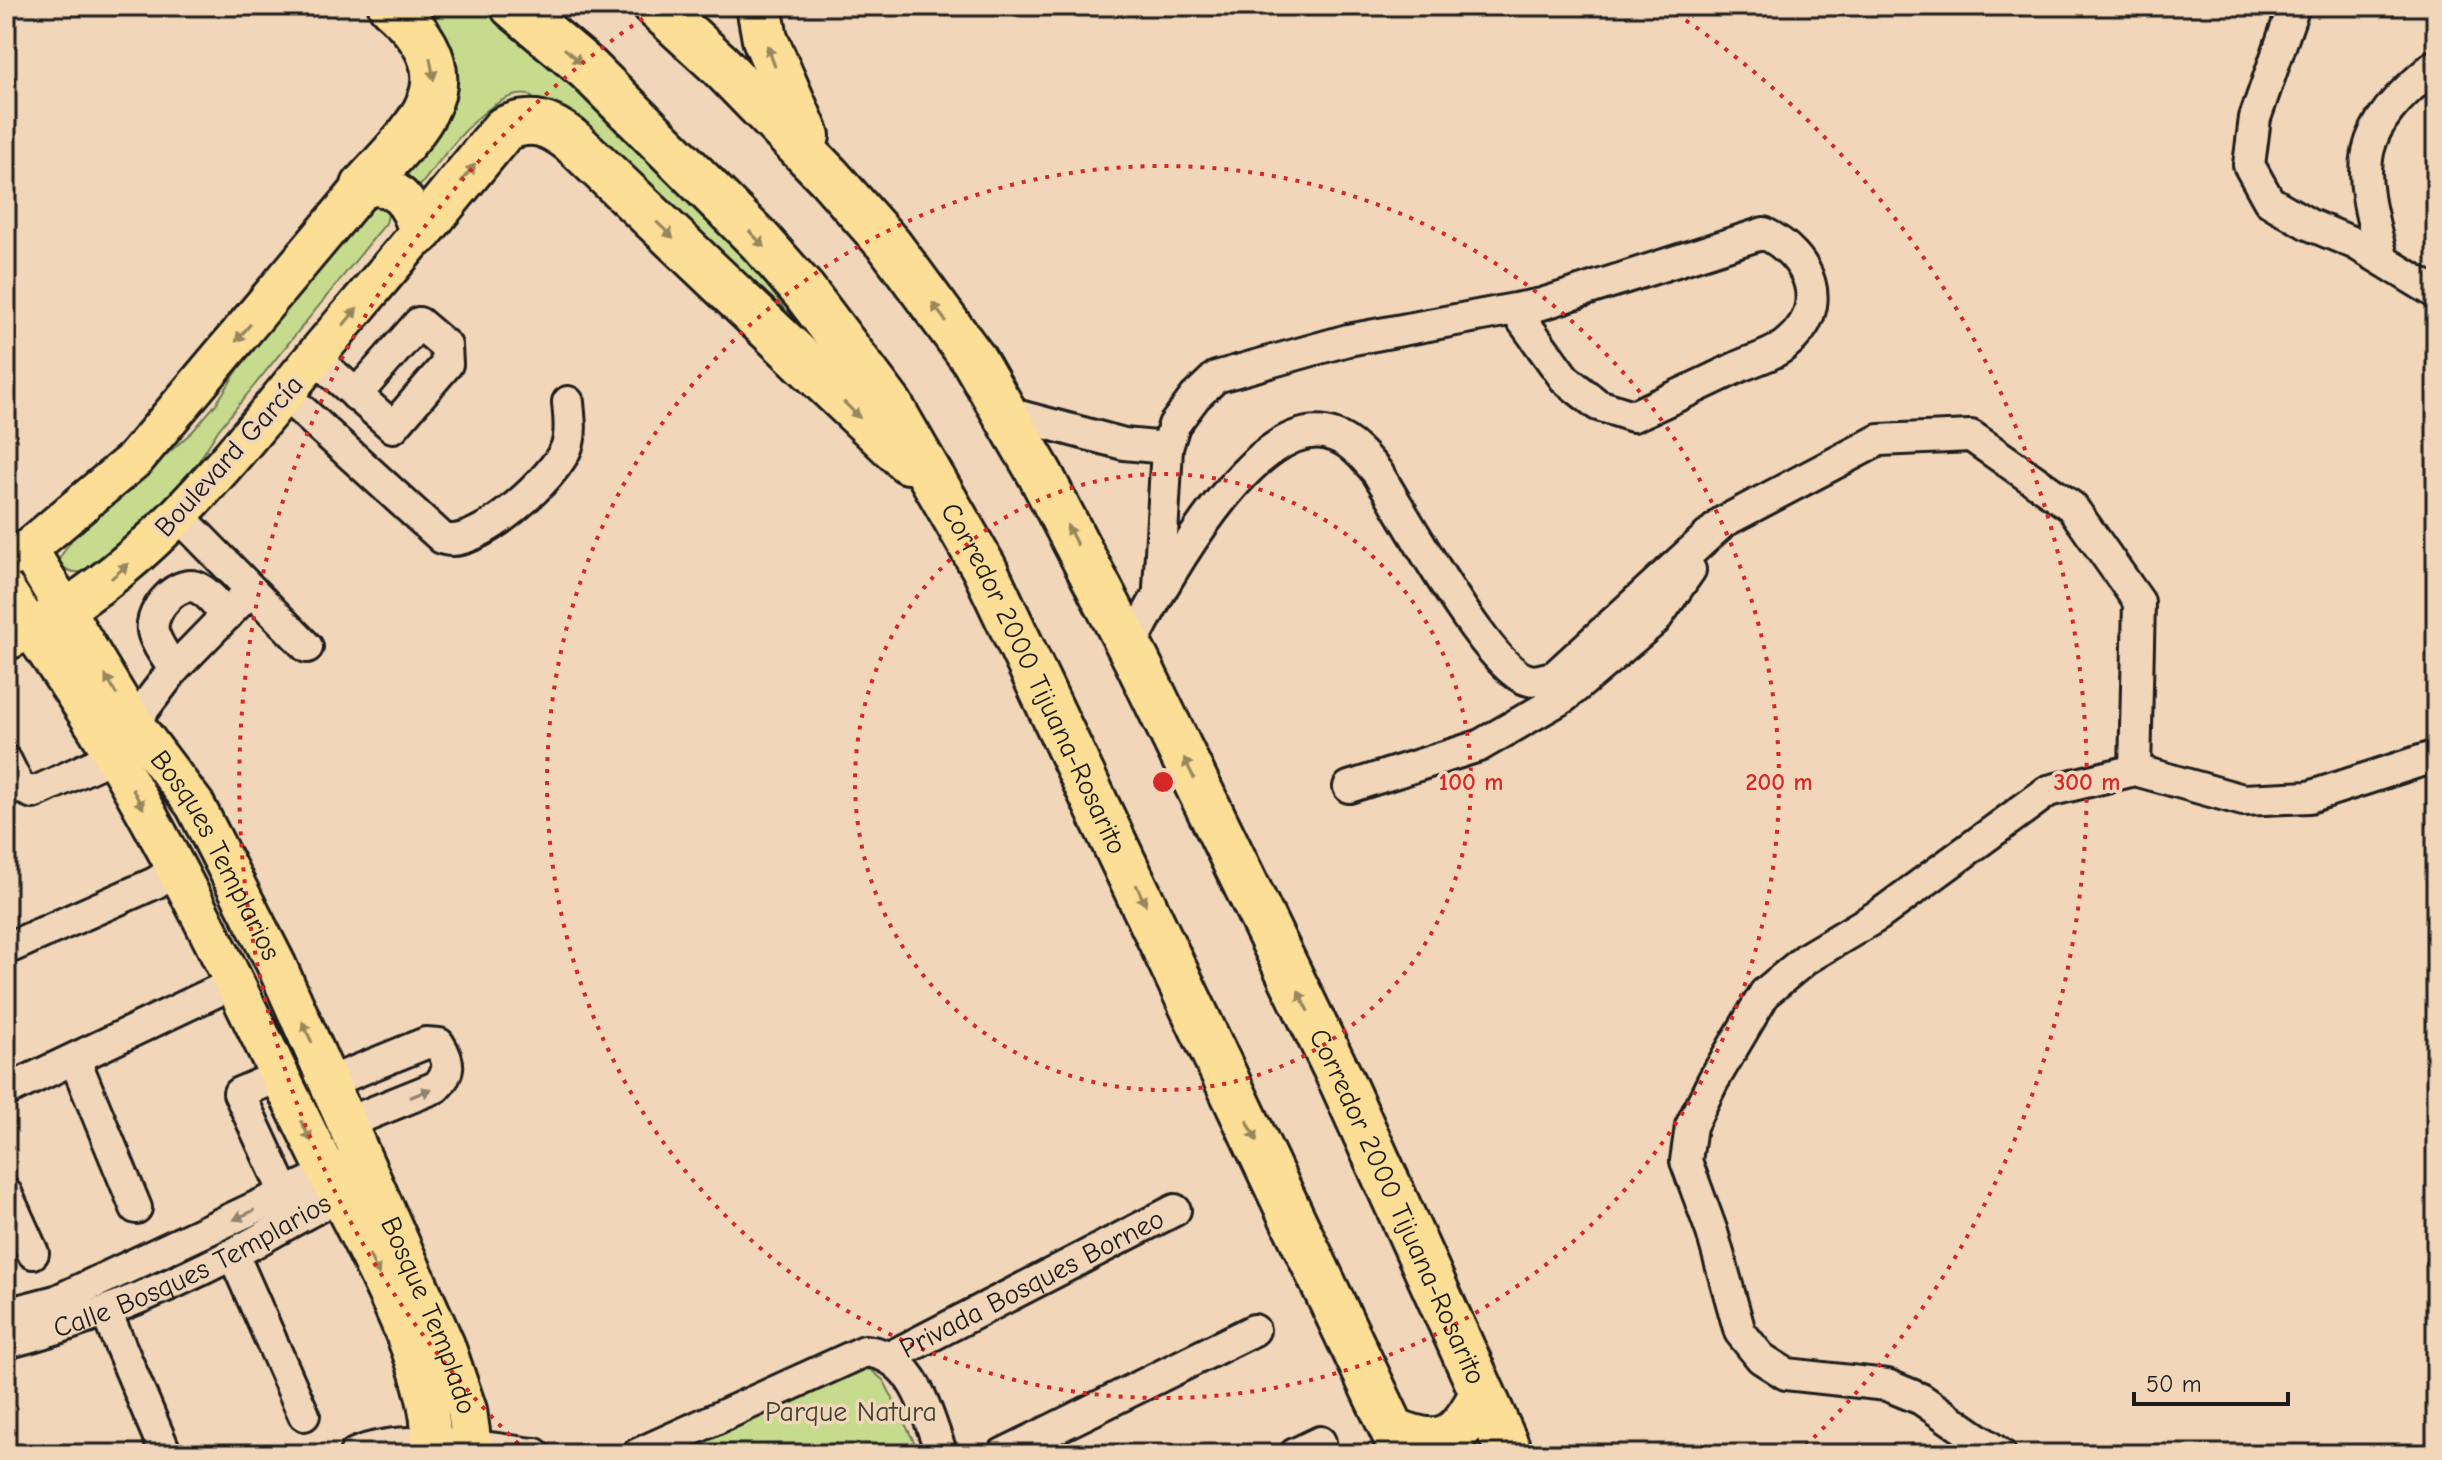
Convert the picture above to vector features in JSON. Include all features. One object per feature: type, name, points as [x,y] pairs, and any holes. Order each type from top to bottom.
[{"type":"highway","points":[[364,186],[424,116],[435,90],[434,65],[425,43],[391,6]]},
{"type":"highway","name":"Corredor 2000 Tijuana-Rosarito","points":[[513,6],[588,69],[769,251],[867,373],[939,486],[984,568],[1398,1442]]},
{"type":"highway","name":"Corredor 2000 Tijuana-Rosarito","points":[[656,6],[761,105],[829,177],[899,259],[974,360],[1130,648],[1341,1080],[1510,1454]]},
{"type":"highway","points":[[759,6],[765,39],[780,79],[829,177]]},
{"type":"highway","points":[[419,233],[504,129],[522,122],[549,126],[572,141],[875,433],[939,486]]},
{"type":"highway","points":[[1398,1442],[1431,1443],[1458,1433],[1482,1394]]},
{"type":"main road","points":[[17,554],[101,490],[168,423],[364,186],[392,189],[406,200],[419,233]]},
{"type":"main road","name":"Boulevard García","points":[[18,635],[66,610],[110,580],[179,516],[316,359],[419,233]]},
{"type":"main road","name":"Bosques Templarios","points":[[17,554],[66,610],[133,723],[195,805],[276,964],[369,1168]]},
{"type":"main road","name":"Bosques Templarios","points":[[6,591],[18,635],[114,756],[177,869],[334,1184]]},
{"type":"main road","name":"Bosque Templado","points":[[369,1168],[445,1345],[467,1410],[474,1450]]},
{"type":"main road","name":"Bosque Templado","points":[[334,1184],[404,1330],[428,1411],[431,1449]]},
{"type":"street","points":[[2294,6],[2255,118],[2249,165],[2269,201],[2383,260],[2436,293]]},
{"type":"street","points":[[2383,260],[2363,166],[2376,126],[2436,65]]},
{"type":"street","points":[[1159,589],[1167,448],[1174,425],[1195,397],[1216,377],[1348,340],[1515,310],[1764,233],[1787,244],[1805,267],[1812,288],[1807,320],[1785,346],[1633,416],[1598,405],[1565,379],[1515,310]]},
{"type":"street","points":[[316,359],[356,395]]},
{"type":"street","points":[[284,394],[442,538],[451,542],[465,539],[506,515],[559,462],[568,445],[568,402]]},
{"type":"street","points":[[1004,412],[1124,444],[1167,448]]},
{"type":"street","points":[[1130,648],[1159,589],[1216,502],[1263,457],[1302,434],[1334,435],[1361,453],[1377,472],[1470,621],[1503,666],[1529,681],[1554,677],[1723,522],[1879,440],[1971,436],[2072,507],[2139,602],[2135,770]]},
{"type":"street","points":[[179,516],[307,647]]},
{"type":"street","points":[[1349,787],[1479,746],[1564,697],[1655,620],[1723,522]]},
{"type":"street","points":[[174,669],[153,629],[154,613],[178,589],[191,586],[200,589],[227,615]]},
{"type":"street","points":[[6,761],[19,787],[33,793],[114,756],[133,723],[174,669],[251,590]]},
{"type":"street","points":[[2000,1454],[1921,1399],[1887,1385],[1786,1374],[1761,1358],[1740,1332],[1712,1232],[1686,1161],[1691,1126],[1713,1081],[1765,993],[1807,958],[1879,915],[2048,791],[2135,770],[2243,800],[2309,797],[2436,756]]},
{"type":"street","points":[[6,949],[155,883],[177,869]]},
{"type":"street","points":[[6,1091],[234,983]]},
{"type":"street","points":[[330,1082],[426,1043],[439,1044],[445,1054],[449,1064],[447,1077],[436,1087],[349,1122]]},
{"type":"street","points":[[75,1060],[136,1208]]},
{"type":"street","points":[[279,1076],[239,1093],[286,1195]]},
{"type":"street","points":[[6,1314],[61,1315],[286,1195],[334,1184],[369,1168]]},
{"type":"street","name":"Calle Bosques Templarios","points":[[6,1343],[61,1315],[106,1312],[233,1254],[334,1184]]},
{"type":"street","points":[[6,1193],[33,1253]]},
{"type":"street","name":"Privada Bosques Borneo","points":[[890,1357],[1175,1210]]},
{"type":"street","points":[[233,1254],[304,1415]]},
{"type":"street","points":[[106,1312],[166,1454]]},
{"type":"street","points":[[1003,1454],[1254,1330]]},
{"type":"street","points":[[638,1454],[865,1351],[890,1357],[908,1373],[942,1454]]},
{"type":"street","points":[[355,1454],[371,1447],[535,1454]]},
{"type":"green space","points":[[408,6],[477,6],[505,23],[619,121],[751,264],[805,336],[529,95],[513,96],[497,103],[481,116],[464,131],[412,196],[396,180],[432,120]]},
{"type":"green space","points":[[374,200],[389,211],[386,223],[219,429],[193,470],[149,518],[82,572],[65,568],[59,559],[72,539],[193,431],[216,404],[281,303]]},
{"type":"green space","name":"Parque Natura","points":[[850,1367],[871,1370],[884,1381],[920,1454],[683,1454],[691,1442]]}]
